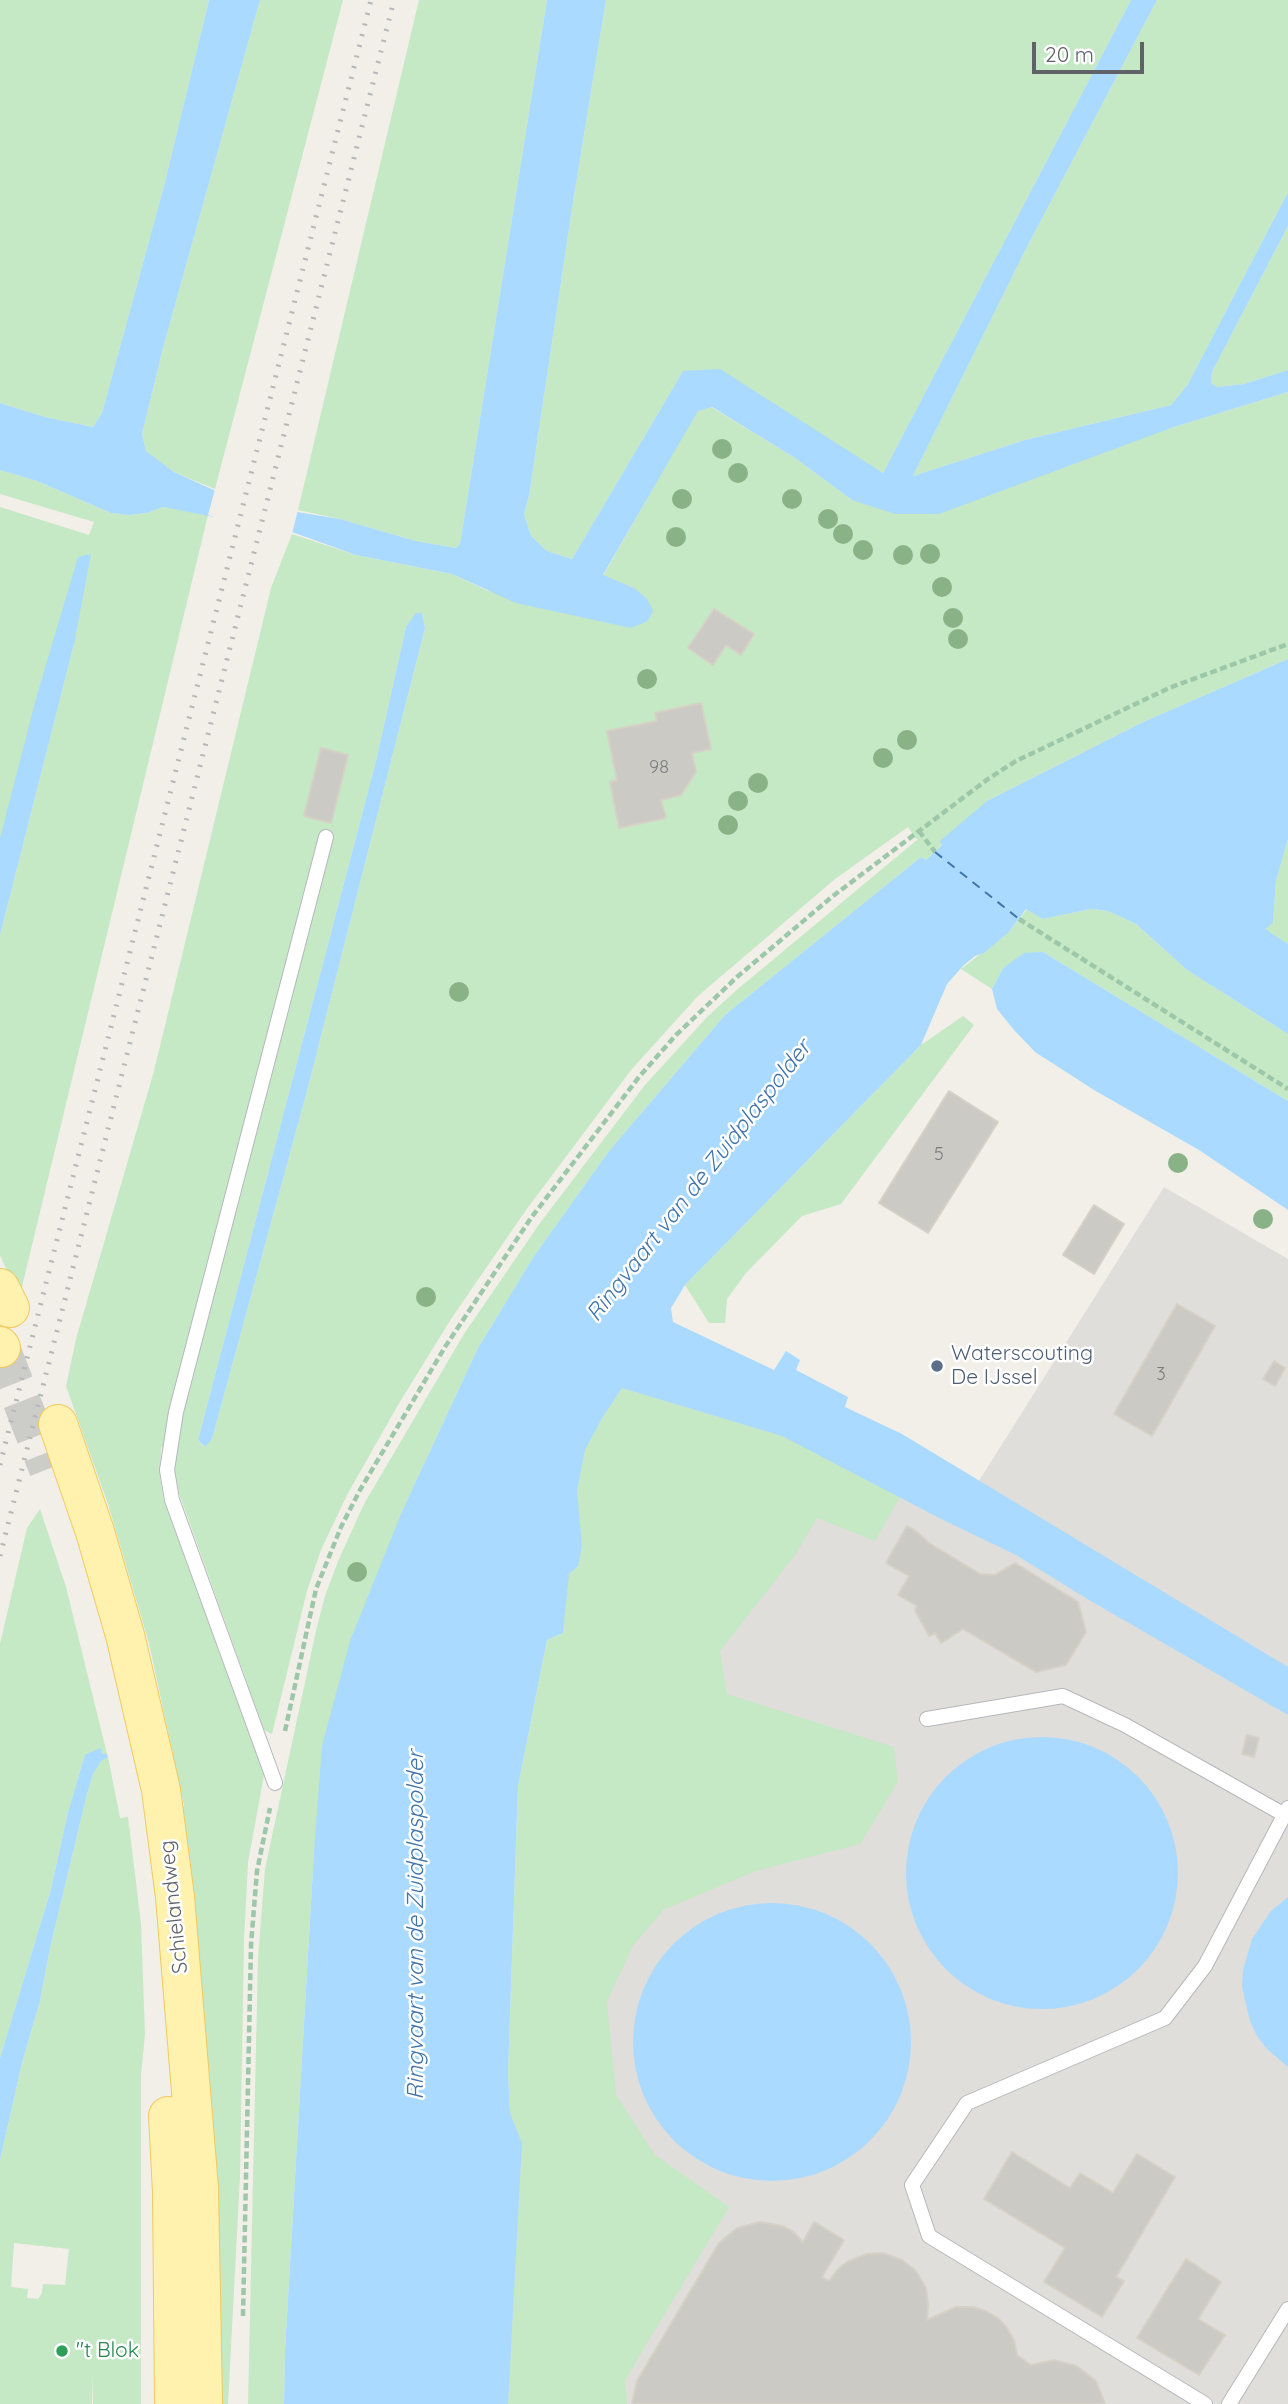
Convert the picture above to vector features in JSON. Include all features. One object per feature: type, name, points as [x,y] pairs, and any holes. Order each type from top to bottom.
[{"type":"main road","name":"Schielandweg","points":[[58,1424],[125,1635],[160,1790],[175,1897],[199,2188],[203,2404]]},
{"type":"main road","name":"Schielandweg","points":[[48,1469],[103,1643],[138,1796],[149,1874],[172,2192],[174,2404]]},
{"type":"lane","points":[[275,1783],[173,1500],[167,1470],[176,1412],[326,837]]},
{"type":"lane","points":[[927,1719],[1063,1696],[1125,1725],[1285,1811],[1205,1966],[1165,2018],[967,2103],[912,2185],[929,2236],[1205,2404]]},
{"type":"lane","points":[[1229,2404],[1288,2309]]},
{"type":"path","points":[[242,2323],[251,1945],[257,1871],[291,1697],[316,1589],[341,1527],[445,1347],[531,1218],[639,1077],[703,1007],[833,896],[1016,761],[1169,688],[1288,644]]},
{"type":"path","points":[[919,831],[935,852]]},
{"type":"path","points":[[1019,919],[1288,1089]]},
{"type":"shaded area","points":[[1164,1187],[1288,1259],[1288,2404],[478,2404],[594,1325],[960,1511]]},
{"type":"green space","points":[[0,0],[209,0],[164,186],[102,413],[93,427],[45,417],[0,403]]},
{"type":"green space","points":[[260,0],[343,0],[215,489],[174,472],[146,451],[142,434],[163,348]]},
{"type":"green space","points":[[419,0],[547,0],[460,544],[456,548],[416,541],[298,510]]},
{"type":"green space","points":[[606,0],[1131,0],[883,473],[683,371],[572,559],[547,551],[531,536],[524,514],[529,496]]},
{"type":"green space","points":[[1157,0],[1288,0],[1288,192],[1188,384],[1171,405],[1025,440],[913,476],[1027,247]]},
{"type":"green space","points":[[1288,226],[1288,370],[1244,384],[1217,387],[1211,383],[1212,372]]},
{"type":"green space","points":[[1288,392],[1288,659],[1143,722],[987,801],[926,860],[921,857],[725,1015],[609,1151],[534,1256],[478,1348],[403,1509],[314,1851],[284,2404],[248,2404],[258,1958],[265,1869],[316,1631],[339,1559],[364,1504],[464,1334],[540,1223],[645,1085],[709,1015],[917,840],[908,827],[835,879],[698,996],[631,1070],[526,1210],[451,1319],[347,1495],[321,1550],[307,1591],[272,1734],[264,1730],[180,1496],[175,1473],[176,1451],[161,1447],[160,1478],[164,1501],[264,1775],[248,1862],[240,2176],[228,2404],[214,2404],[176,1808],[184,1806],[149,1643],[108,1504],[66,1386],[76,1339],[154,1071],[271,588],[292,534],[356,555],[452,574],[488,591],[634,588],[603,576],[697,411],[711,407],[795,458],[852,500],[1171,428]],"holes":[[[422,613],[425,628],[307,1091],[212,1439],[204,1447],[198,1440],[376,761],[406,627]]]},
{"type":"green space","points":[[0,470],[37,481],[111,513],[147,513],[163,507],[208,515],[19,1299],[0,1255],[0,935],[74,644],[0,838],[0,507],[89,535],[94,522],[0,494]]},
{"type":"green space","points":[[1288,839],[1288,944],[1264,929],[1273,923],[1276,881]]},
{"type":"green space","points":[[1027,909],[1043,919],[1091,909],[1108,911],[1136,924],[1187,970],[1288,1034],[1288,1101],[1043,952],[1003,968],[992,989],[961,969],[1009,932]]},
{"type":"green space","points":[[963,1016],[974,1025],[841,1204],[802,1216],[746,1273],[727,1299],[725,1323],[709,1323],[685,1285],[921,1045]]},
{"type":"green space","points":[[622,1388],[782,1436],[900,1497],[875,1541],[817,1518],[796,1554],[720,1651],[727,1694],[894,1747],[898,1782],[860,1844],[756,1871],[663,1910],[633,1946],[607,2002],[616,2095],[655,2155],[729,2207],[625,2380],[627,2404],[508,2404],[522,2143],[510,2113],[508,2072],[518,1786],[547,1640],[563,1633],[569,1574],[578,1566],[582,1547],[577,1490],[585,1450]]},
{"type":"green space","points":[[40,1509],[66,1587],[107,1754],[83,1761],[68,1812],[51,1889],[0,2058],[0,1644],[27,1528]]},
{"type":"green space","points":[[108,1757],[120,1818],[128,1817],[141,1924],[145,2034],[141,2075],[141,2404],[93,2404],[93,2372],[92,2404],[0,2404],[0,2160],[22,2063],[40,2001],[87,1794],[101,1760]],"holes":[[[14,2243],[69,2249],[65,2285],[43,2284],[38,2299],[27,2298],[28,2289],[11,2287]]]},
{"type":"water","points":[[209,0],[260,0],[163,348],[142,434],[146,451],[174,472],[218,492],[297,512],[340,519],[416,541],[456,548],[460,544],[547,0],[606,0],[529,496],[524,514],[531,536],[547,551],[572,559],[683,371],[720,369],[883,473],[1131,0],[1157,0],[1027,247],[913,476],[1025,440],[1171,405],[1188,384],[1288,192],[1288,226],[1212,372],[1211,383],[1217,387],[1244,384],[1288,370],[1288,392],[1171,428],[939,514],[895,514],[852,500],[795,458],[712,407],[698,411],[603,575],[634,588],[647,599],[653,610],[648,621],[631,628],[516,603],[452,574],[356,555],[292,532],[215,512],[214,517],[163,507],[147,513],[111,513],[37,481],[0,470],[0,403],[45,417],[93,427],[102,413],[164,186]]},
{"type":"water","points":[[91,554],[74,644],[0,935],[0,838],[37,695],[78,557]]},
{"type":"water","points":[[416,613],[422,613],[425,628],[307,1091],[212,1439],[205,1447],[198,1440],[376,761],[406,627]]},
{"type":"water","name":"Ringvaart van de Zuidplaspolder","points":[[1288,659],[1288,839],[1276,881],[1273,923],[1265,929],[1288,944],[1288,1034],[1187,970],[1136,924],[1108,911],[1091,909],[1043,919],[1026,909],[1009,932],[984,953],[964,965],[947,984],[921,1045],[685,1285],[671,1308],[673,1322],[774,1370],[786,1351],[800,1360],[796,1370],[848,1397],[845,1407],[902,1434],[1288,1667],[1288,1715],[1016,1555],[782,1436],[622,1388],[585,1450],[577,1490],[582,1547],[578,1566],[569,1574],[563,1633],[547,1640],[518,1786],[508,2072],[510,2113],[522,2143],[508,2404],[284,2404],[322,1746],[350,1641],[403,1509],[478,1348],[534,1256],[609,1151],[725,1015],[921,857],[926,860],[942,845],[940,841],[987,801],[1143,722]]},
{"type":"water","points":[[1043,952],[1288,1101],[1288,1210],[1199,1150],[1094,1090],[1035,1052],[1014,1030],[997,1009],[992,989],[1003,968],[1024,953]]},
{"type":"water","points":[[1042,1737],[1069,1740],[1094,1747],[1118,1760],[1138,1777],[1155,1797],[1168,1821],[1175,1846],[1178,1873],[1175,1900],[1168,1925],[1155,1949],[1138,1969],[1118,1986],[1094,1999],[1069,2006],[1042,2009],[1015,2006],[990,1999],[966,1986],[946,1969],[929,1949],[916,1925],[909,1900],[906,1873],[909,1846],[916,1821],[929,1797],[946,1777],[966,1760],[990,1747],[1015,1740]]},
{"type":"water","points":[[101,1748],[102,1754],[107,1754],[108,1757],[101,1761],[93,1774],[87,1794],[40,2001],[22,2063],[0,2160],[0,2058],[51,1889],[68,1812],[83,1761],[86,1754]]},
{"type":"water","points":[[1288,1897],[1288,2067],[1267,2049],[1257,2036],[1250,2021],[1242,1987],[1243,1970],[1252,1939],[1271,1911]]},
{"type":"water","points":[[772,1903],[812,1909],[838,1919],[860,1934],[880,1954],[901,1989],[911,2042],[905,2082],[895,2108],[880,2130],[860,2150],[825,2171],[772,2181],[732,2175],[706,2165],[684,2150],[664,2130],[643,2095],[633,2042],[639,2002],[649,1976],[664,1954],[684,1934],[719,1913]]},
{"type":"pier","points":[[215,489],[298,510],[292,534],[216,513],[214,517],[208,515]]},
{"type":"building","points":[[714,609],[754,634],[741,655],[726,645],[713,665],[688,648]]},
{"type":"building","points":[[701,703],[711,749],[692,753],[696,772],[681,795],[661,800],[666,818],[619,828],[610,782],[617,780],[607,731],[657,721],[655,713]]},
{"type":"building","points":[[321,748],[348,755],[331,823],[304,816]]},
{"type":"building","points":[[949,1091],[998,1122],[928,1233],[879,1203]]},
{"type":"building","points":[[1094,1205],[1124,1224],[1094,1274],[1063,1255]]},
{"type":"building","points":[[1177,1304],[1215,1326],[1152,1436],[1114,1414]]},
{"type":"building","points":[[1274,1361],[1285,1368],[1275,1386],[1263,1379]]},
{"type":"building","points":[[907,1526],[929,1543],[980,1574],[995,1575],[1015,1563],[1078,1602],[1086,1632],[1066,1665],[1036,1672],[963,1629],[941,1643],[935,1633],[929,1636],[915,1610],[917,1606],[898,1595],[909,1576],[886,1563]]},
{"type":"building","points":[[1247,1735],[1259,1738],[1254,1757],[1242,1754]]},
{"type":"building","points":[[1012,2152],[1070,2188],[1080,2173],[1113,2193],[1137,2154],[1175,2177],[1116,2277],[1124,2281],[1102,2317],[1044,2282],[1065,2248],[984,2199]]},
{"type":"building","points":[[760,2222],[783,2226],[803,2242],[814,2222],[844,2240],[822,2277],[829,2281],[847,2262],[866,2254],[883,2253],[902,2260],[916,2271],[926,2288],[927,2320],[956,2307],[973,2307],[986,2311],[998,2318],[1007,2328],[1014,2340],[1017,2355],[1031,2365],[1054,2360],[1077,2366],[1096,2381],[1105,2404],[632,2404],[637,2381],[719,2243],[737,2228]]},
{"type":"building","points":[[1186,2259],[1221,2282],[1198,2319],[1225,2335],[1199,2375],[1137,2338]]},
{"type":"ferry route","points":[[935,852],[1019,919]]},
{"type":"tunnel","points":[[1,1348],[48,1469]]},
{"type":"railway","points":[[0,1465],[371,0]]},
{"type":"railway","points":[[0,1556],[394,0]]},
{"type":"place","name":"Waterscouting De IJssel","points":[[937,1366]]},
{"type":"place","name":"\"t Blok","points":[[62,2351]]}]
